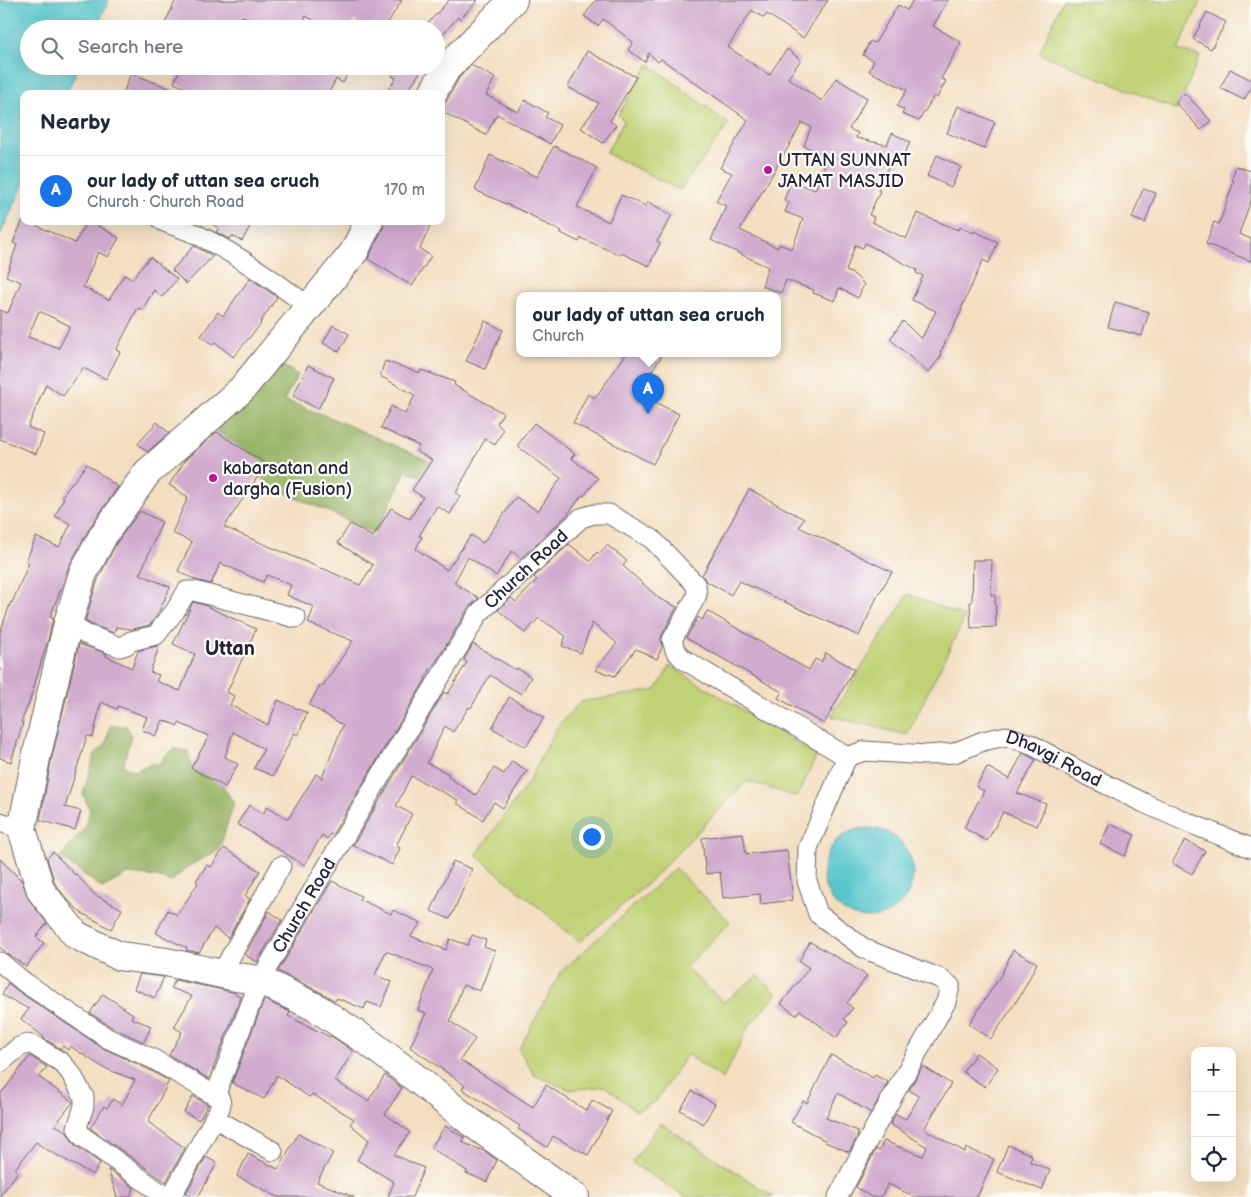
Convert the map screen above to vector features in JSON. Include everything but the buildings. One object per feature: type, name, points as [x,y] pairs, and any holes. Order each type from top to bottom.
[{"type":"street","points":[[445,71],[513,0]]},
{"type":"street","points":[[434,90],[443,75]]},
{"type":"street","points":[[172,225],[197,235],[240,259],[276,282],[309,307]]},
{"type":"street","points":[[367,225],[354,252],[242,390],[147,473],[104,534],[83,573],[68,623],[36,758],[11,825],[41,891],[76,935],[119,956],[166,962],[236,977],[260,980],[315,1007],[371,1044],[472,1123],[571,1196]]},
{"type":"street","name":"Church Road","points":[[260,980],[479,613],[581,518],[594,514],[609,514],[652,539],[696,585],[697,595],[672,640],[675,650],[683,659],[846,757]]},
{"type":"street","points":[[68,623],[85,634],[120,647],[131,641],[156,635],[175,611],[187,591],[202,593],[296,618]]},
{"type":"street","name":"Dhavgi Road","points":[[846,757],[864,751],[927,755],[954,753],[983,741],[1006,736],[1030,744],[1144,803],[1251,848]]},
{"type":"street","points":[[838,1197],[946,1002],[950,986],[939,978],[865,949],[818,914],[807,880],[808,848],[846,757]]},
{"type":"street","points":[[221,974],[281,866]]},
{"type":"street","points":[[0,962],[24,982],[107,1038],[153,1059],[220,1099],[220,1108],[170,1197]]},
{"type":"street","points":[[215,1096],[260,980]]},
{"type":"street","points":[[0,1064],[19,1047],[27,1044],[33,1045],[61,1062],[70,1072],[84,1097],[84,1106],[77,1128],[82,1136],[166,1197]]},
{"type":"street","points":[[214,1118],[273,1151]]},
{"type":"green space","points":[[1063,0],[1201,0],[1178,50],[1200,56],[1177,110],[1039,53]]},
{"type":"green space","points":[[649,64],[729,124],[680,190],[606,153],[624,121],[618,115]]},
{"type":"green space","points":[[277,362],[298,375],[284,400],[329,417],[453,471],[444,486],[406,471],[380,525],[374,533],[291,496],[248,470],[218,443],[218,424]]},
{"type":"green space","points":[[908,594],[965,617],[907,735],[831,716]]},
{"type":"green space","points":[[670,666],[817,755],[797,797],[747,781],[648,883],[580,942],[476,855],[528,783],[557,727],[580,702],[656,690]]},
{"type":"green space","points":[[110,726],[126,726],[131,735],[123,766],[134,771],[150,764],[159,764],[174,749],[188,751],[191,768],[221,783],[234,803],[219,850],[187,867],[171,882],[157,877],[128,874],[102,888],[60,857],[85,828],[90,811],[83,794],[95,754],[106,744]]},
{"type":"green space","points":[[675,868],[730,922],[685,968],[724,1002],[758,975],[777,994],[748,1027],[723,1079],[687,1054],[656,1101],[636,1111],[605,1086],[570,1090],[534,1075],[519,1049],[561,972]]},
{"type":"green space","points":[[660,1123],[774,1197],[685,1197],[632,1163]]},
{"type":"water","points":[[0,0],[109,0],[100,20],[20,20],[20,75],[75,75],[68,90],[20,90],[20,192],[0,235]]},
{"type":"water","points":[[868,828],[885,831],[900,841],[910,856],[913,873],[910,890],[900,905],[885,915],[868,918],[851,915],[836,905],[826,890],[823,873],[826,856],[836,841],[851,831]]},
{"type":"place","name":"UTTAN SUNNAT JAMAT MASJID","points":[[768,170]]},
{"type":"place","name":"our lady of uttan sea cruch","points":[[648,414]]},
{"type":"place","name":"kabarsatan and dargha (Fusion)","points":[[213,478]]},
{"type":"district","name":"Uttan","points":[[230,648]]}]
